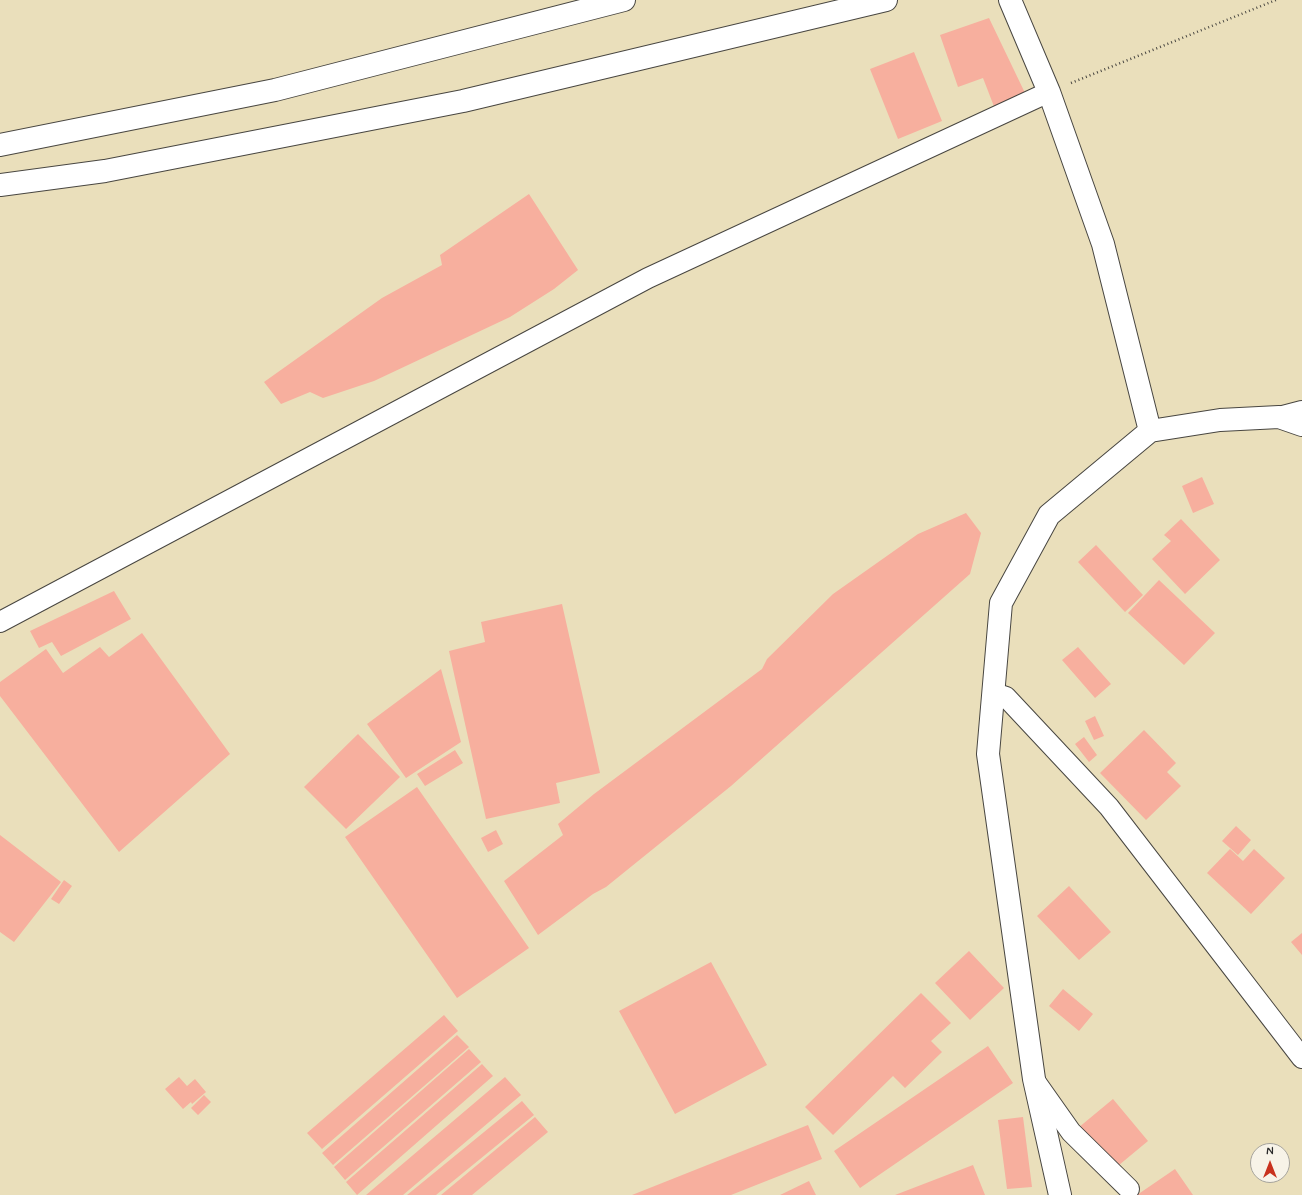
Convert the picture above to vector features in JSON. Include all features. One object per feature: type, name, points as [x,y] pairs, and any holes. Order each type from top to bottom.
[{"type":"main road","points":[[0,145],[275,90],[624,0]]},
{"type":"main road","points":[[0,185],[105,171],[463,101],[886,0]]},
{"type":"main road","points":[[1010,0],[1049,92],[1103,244],[1150,431]]},
{"type":"main road","points":[[1059,1195],[1034,1079],[988,754],[1001,603],[1049,515],[1150,431],[1220,420],[1279,417],[1302,425]]},
{"type":"street","points":[[0,622],[648,278],[1049,92]]},
{"type":"street","points":[[1279,417],[1302,411]]},
{"type":"street","points":[[994,693],[1006,697],[1109,807],[1302,1058]]},
{"type":"street","points":[[1034,1079],[1070,1132],[1129,1189]]},
{"type":"path","points":[[1049,92],[1276,0]]},
{"type":"building","points":[[989,18],[1025,93],[995,109],[983,78],[958,87],[940,35]]},
{"type":"building","points":[[914,52],[942,121],[898,139],[870,69]]},
{"type":"building","points":[[529,194],[578,270],[554,289],[510,317],[374,381],[323,398],[310,392],[281,404],[264,382],[382,298],[442,265],[440,255]]},
{"type":"building","points":[[1202,477],[1214,504],[1193,513],[1182,486]]},
{"type":"building","points":[[966,513],[981,533],[970,574],[731,786],[606,887],[593,894],[538,935],[504,881],[563,835],[558,824],[594,794],[762,669],[767,659],[833,594],[918,534]]},
{"type":"building","points":[[1181,519],[1220,560],[1185,594],[1152,559],[1171,541],[1164,535]]},
{"type":"building","points":[[1096,545],[1143,595],[1125,612],[1078,562]]},
{"type":"building","points":[[1159,580],[1215,633],[1184,665],[1128,613]]},
{"type":"building","points":[[114,591],[131,619],[61,656],[52,642],[39,648],[30,631]]},
{"type":"building","points":[[562,604],[600,773],[556,783],[560,803],[486,819],[449,651],[485,642],[481,622]]},
{"type":"building","points":[[142,633],[230,754],[119,852],[0,696],[0,682],[46,649],[63,673],[100,647],[109,657]]},
{"type":"building","points":[[1078,647],[1111,684],[1095,698],[1062,660]]},
{"type":"building","points":[[441,669],[461,742],[406,778],[367,724]]},
{"type":"building","points":[[1095,716],[1104,736],[1094,740],[1085,721]]},
{"type":"building","points":[[1144,730],[1176,763],[1167,772],[1181,786],[1146,820],[1100,773]]},
{"type":"building","points":[[358,734],[400,777],[346,829],[304,787]]},
{"type":"building","points":[[1084,737],[1097,755],[1089,762],[1075,744]]},
{"type":"building","points":[[455,750],[463,763],[425,786],[417,774]]},
{"type":"building","points":[[417,787],[529,948],[457,998],[345,837]]},
{"type":"building","points":[[1236,826],[1251,840],[1238,855],[1222,841]]},
{"type":"building","points":[[496,830],[503,844],[488,852],[481,838]]},
{"type":"building","points":[[0,835],[61,882],[14,942],[0,932]]},
{"type":"building","points":[[1230,849],[1243,861],[1254,849],[1285,878],[1251,914],[1207,873]]},
{"type":"building","points":[[64,880],[72,886],[59,904],[51,899]]},
{"type":"building","points":[[1069,886],[1111,932],[1079,960],[1037,916]]},
{"type":"building","points":[[1302,933],[1302,955],[1291,942]]},
{"type":"building","points":[[969,951],[1004,988],[970,1020],[935,983]]},
{"type":"building","points":[[711,962],[767,1065],[675,1114],[619,1011]]},
{"type":"building","points":[[1063,989],[1093,1014],[1079,1031],[1049,1006]]},
{"type":"building","points":[[921,993],[951,1023],[931,1041],[942,1052],[905,1088],[893,1076],[833,1135],[805,1107]]},
{"type":"building","points":[[444,1015],[458,1031],[322,1149],[307,1133]]},
{"type":"building","points":[[457,1035],[469,1047],[333,1165],[322,1153]]},
{"type":"building","points":[[988,1046],[1013,1083],[860,1188],[834,1151]]},
{"type":"building","points":[[469,1049],[481,1062],[345,1180],[334,1167]]},
{"type":"building","points":[[482,1064],[493,1076],[357,1195],[346,1182]]},
{"type":"building","points":[[179,1077],[187,1086],[195,1079],[206,1092],[192,1104],[191,1102],[183,1109],[165,1089]]},
{"type":"building","points":[[505,1077],[521,1095],[403,1195],[366,1195]]},
{"type":"building","points":[[204,1095],[211,1102],[198,1115],[191,1108]]},
{"type":"building","points":[[1113,1099],[1148,1141],[1113,1170],[1078,1128]]},
{"type":"building","points":[[522,1101],[534,1115],[436,1195],[407,1195]]},
{"type":"building","points":[[535,1117],[548,1132],[472,1195],[441,1195]]},
{"type":"building","points":[[1023,1117],[1032,1187],[1007,1189],[998,1120]]},
{"type":"building","points":[[808,1125],[822,1159],[731,1195],[632,1195]]},
{"type":"building","points":[[973,1165],[985,1195],[895,1195]]},
{"type":"building","points":[[1175,1169],[1193,1195],[1137,1195]]},
{"type":"building","points":[[809,1181],[816,1195],[780,1195]]}]
